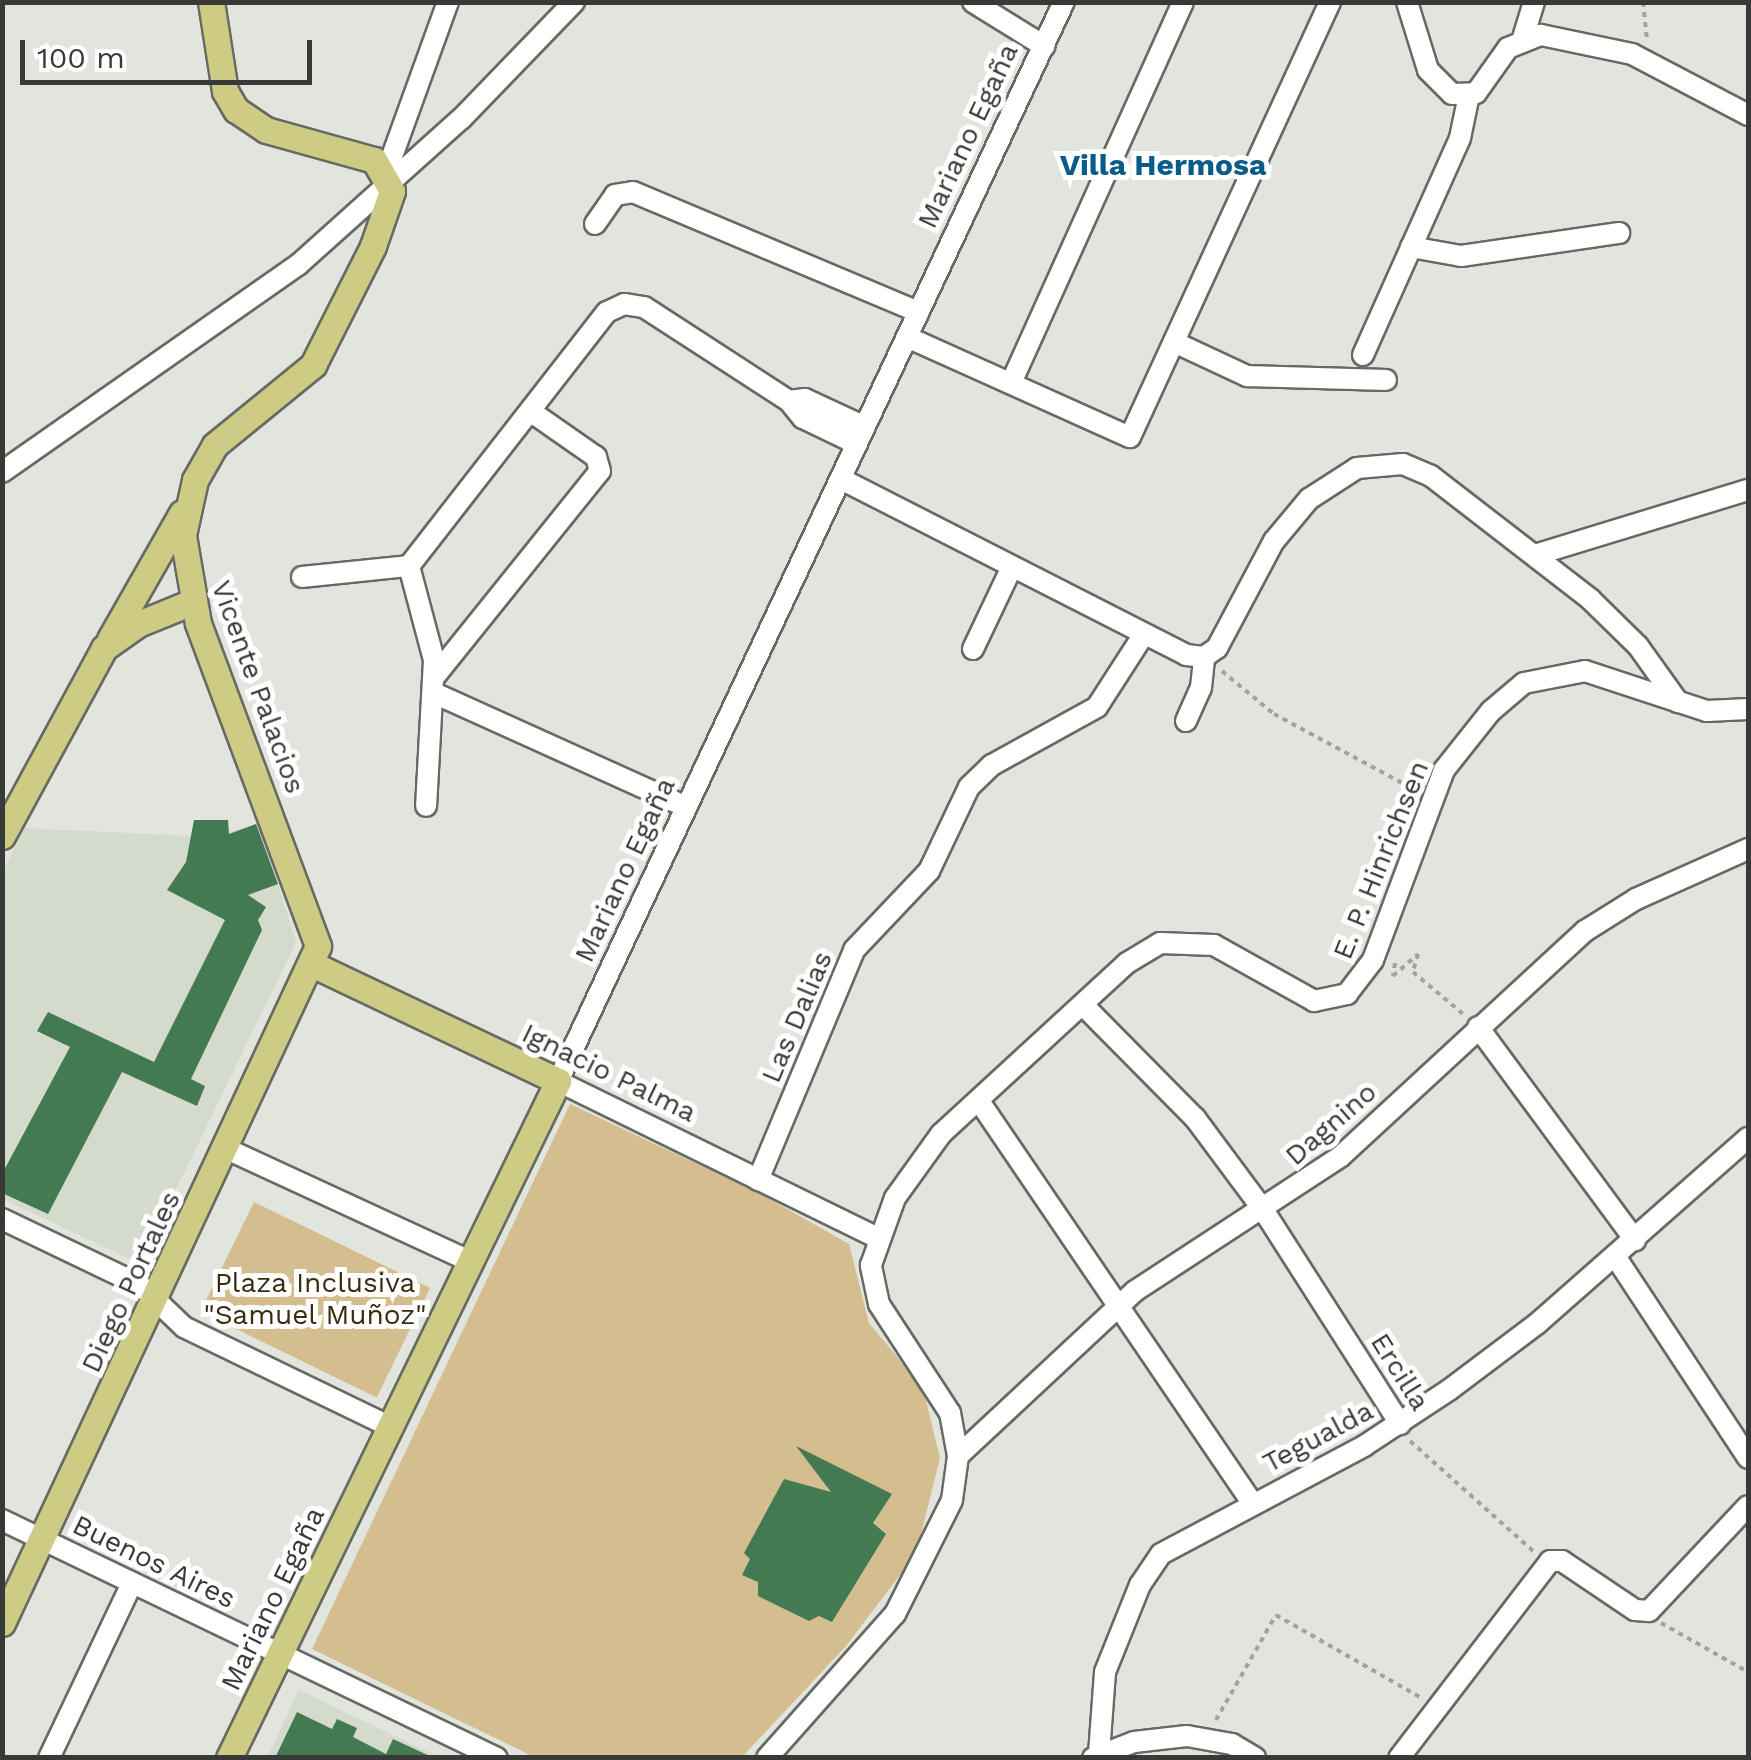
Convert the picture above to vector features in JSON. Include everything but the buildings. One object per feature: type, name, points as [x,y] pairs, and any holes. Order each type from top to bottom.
[{"type":"main road","points":[[211,2],[225,92],[245,119],[298,141],[366,156],[388,177]]},
{"type":"main road","name":"Vicente Palacios","points":[[314,965],[314,925],[192,602],[184,553],[189,500],[204,462],[226,432],[291,389],[313,365],[381,228],[388,177]]},
{"type":"main road","points":[[2,836],[189,500]]},
{"type":"main road","points":[[104,648],[138,624],[192,602]]},
{"type":"main road","name":"Ignacio Palma","points":[[314,965],[558,1082]]},
{"type":"main road","name":"Diego Portales","points":[[2,1623],[314,965]]},
{"type":"main road","name":"Mariano Egaña","points":[[229,1758],[558,1082]]},
{"type":"street","points":[[388,177],[448,2]]},
{"type":"street","points":[[2,472],[246,307],[388,177],[461,120],[574,2]]},
{"type":"street","points":[[973,2],[1044,46]]},
{"type":"street","name":"Mariano Egaña","points":[[558,1082],[1064,2]]},
{"type":"street","points":[[1011,383],[1183,2]]},
{"type":"street","points":[[908,337],[1130,437],[1330,2]]},
{"type":"street","points":[[1407,2],[1434,79],[1452,94],[1469,96],[1490,82],[1508,48],[1523,38],[1602,45],[1652,64],[1748,115]]},
{"type":"street","points":[[1523,38],[1534,2]]},
{"type":"street","points":[[1363,355],[1460,138],[1469,96]]},
{"type":"street","points":[[594,224],[616,194],[633,192],[919,312]]},
{"type":"street","points":[[1411,248],[1461,256],[1619,233]]},
{"type":"street","points":[[302,577],[409,566],[606,312],[624,304],[644,307],[789,401],[798,414],[861,436]]},
{"type":"street","points":[[1174,342],[1248,376],[1386,380]]},
{"type":"street","points":[[434,684],[600,471],[596,458],[530,411]]},
{"type":"street","points":[[1186,721],[1202,688],[1204,657],[1216,648],[1286,523],[1322,489],[1357,468],[1392,463],[1422,471],[1535,555],[1626,632],[1678,702]]},
{"type":"street","points":[[841,479],[1144,634],[1204,657]]},
{"type":"street","points":[[1535,555],[1748,490]]},
{"type":"street","points":[[409,566],[426,613],[434,684],[426,806]]},
{"type":"street","points":[[973,648],[1012,567]]},
{"type":"street","name":"Las Dalias","points":[[758,1180],[854,950],[930,870],[970,787],[992,765],[1096,707],[1144,634]]},
{"type":"street","name":"E. P. Hinrichsen","points":[[876,1238],[924,1153],[1137,955],[1187,939],[1226,951],[1303,998],[1342,998],[1373,960],[1431,798],[1473,730],[1510,692],[1540,676],[1598,674],[1707,711],[1748,709]]},
{"type":"street","points":[[434,684],[687,806]]},
{"type":"street","name":"Dagnino","points":[[958,1456],[1118,1306],[1264,1211],[1340,1156],[1478,1027],[1608,915],[1748,850]]},
{"type":"street","name":"Ercilla","points":[[1084,1006],[1176,1095],[1264,1211],[1400,1424]]},
{"type":"street","points":[[1478,1027],[1635,1240]]},
{"type":"street","name":"Ignacio Palma","points":[[558,1082],[876,1238]]},
{"type":"street","points":[[979,1101],[1252,1503]]},
{"type":"street","name":"Tegualda","points":[[1096,1756],[1102,1684],[1146,1574],[1170,1546],[1400,1424],[1498,1355],[1748,1138]]},
{"type":"street","points":[[227,1149],[472,1262]]},
{"type":"street","points":[[2,1219],[140,1285],[184,1327],[391,1427]]},
{"type":"street","points":[[767,1758],[903,1602],[948,1512],[958,1456],[944,1399],[878,1304],[871,1265],[876,1238]]},
{"type":"street","points":[[1615,1256],[1748,1458]]},
{"type":"street","points":[[1399,1758],[1547,1564],[1562,1561],[1644,1612],[1748,1506]]},
{"type":"street","name":"Buenos Aires","points":[[2,1520],[498,1758]]},
{"type":"street","points":[[49,1758],[132,1583]]},
{"type":"street","points":[[1096,1756],[1150,1739],[1206,1737],[1255,1758]]},
{"type":"path","points":[[1643,2],[1652,64]]},
{"type":"path","points":[[1204,657],[1274,714],[1431,798]]},
{"type":"path","points":[[1395,960],[1393,976],[1418,954],[1413,972],[1478,1027]]},
{"type":"path","name":"Ercilla","points":[[1400,1424],[1444,1477],[1547,1564]]},
{"type":"path","points":[[1644,1612],[1748,1672]]},
{"type":"path","points":[[1206,1737],[1276,1615],[1436,1707]]},
{"type":"shaded area","points":[[259,823],[296,942],[140,1264],[3,1199],[2,873],[25,828],[212,837]]},
{"type":"shaded area","points":[[299,1690],[439,1757],[267,1758]]},
{"type":"green space","points":[[570,1104],[759,1193],[849,1244],[869,1323],[923,1388],[940,1458],[916,1554],[846,1646],[742,1757],[534,1757],[312,1649]]},
{"type":"green space","name":"Plaza Inclusiva \"Samuel Muñoz\"","points":[[254,1202],[430,1288],[377,1398],[201,1312]]},
{"type":"district","name":"Villa Hermosa","points":[[1163,165]]}]
